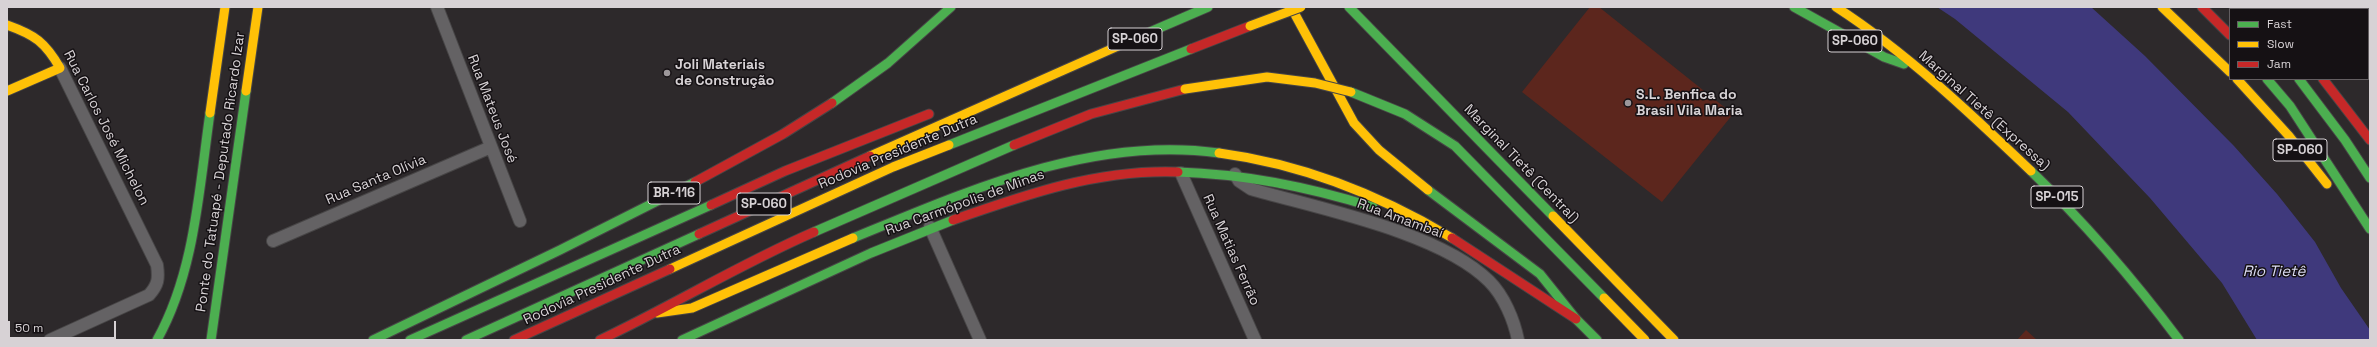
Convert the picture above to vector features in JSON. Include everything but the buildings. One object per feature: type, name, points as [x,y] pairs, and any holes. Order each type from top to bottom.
[{"type":"main road","name":"Ponte do Tatuapé - Deputado Ricardo Izar","points":[[157,340],[172,308],[184,274],[192,237],[225,7]]},
{"type":"main road","name":"Ponte do Tatuapé - Deputado Ricardo Izar","points":[[211,340],[258,7]]},
{"type":"main road","name":"BR-116","points":[[372,340],[507,277],[759,148],[887,63],[930,28],[950,7]]},
{"type":"main road","name":"Rodovia Presidente Dutra","points":[[466,340],[1062,69],[1208,7]]},
{"type":"main road","points":[[1291,7],[1354,123],[1374,145],[1414,180],[1540,274],[1576,319],[1597,340]]},
{"type":"main road","name":"Rodovia Presidente Dutra","points":[[514,340],[894,167],[1301,7]]},
{"type":"main road","name":"Marginal Tietê (Central)","points":[[1349,7],[1674,340]]},
{"type":"main road","name":"SP-060","points":[[1794,7],[1884,57],[1919,71]]},
{"type":"main road","name":"Marginal Tietê (Expressa)","points":[[1836,7],[1880,36],[1997,138],[2055,195],[2128,274],[2179,340]]},
{"type":"main road","points":[[2162,7],[2229,71]]},
{"type":"main road","points":[[2202,7],[2229,34]]},
{"type":"main road","name":"Rua Carlos José Michelon","points":[[7,25],[42,40],[47,45],[60,68]]},
{"type":"main road","points":[[7,91],[60,68]]},
{"type":"main road","points":[[1010,83],[1062,69]]},
{"type":"main road","points":[[600,340],[657,313],[762,255],[1046,131],[1091,114],[1185,89],[1237,79],[1262,77],[1289,78],[1368,96],[1397,108],[1422,122],[1455,146],[1644,340]]},
{"type":"main road","name":"SP-060","points":[[2238,80],[2334,193],[2357,208]]},
{"type":"main road","points":[[2268,80],[2290,106],[2370,230]]},
{"type":"main road","points":[[2300,80],[2345,140],[2370,178]]},
{"type":"main road","points":[[2324,80],[2370,140]]},
{"type":"main road","points":[[410,340],[785,171],[938,111]]},
{"type":"main road","points":[[657,313],[692,308],[931,206],[1016,177],[1094,155],[1158,151],[1214,152],[1245,157],[1284,166],[1327,179],[1369,196],[1428,224],[1468,246],[1576,319]]},
{"type":"main road","name":"Rua Carmópolis de Minas","points":[[682,340],[930,227],[1060,184],[1103,176],[1144,172],[1180,173]]},
{"type":"main road","name":"Rua Amambaí","points":[[1180,173],[1235,174],[1290,183],[1334,194],[1428,224]]},
{"type":"street","name":"Rua Mateus José","points":[[437,7],[520,221]]},
{"type":"street","name":"Rua Carlos José Michelon","points":[[50,340],[148,295],[156,287],[159,278],[157,265],[60,68]]},
{"type":"street","name":"Rua Santa Olívia","points":[[273,241],[491,147]]},
{"type":"street","name":"Rua Matias Ferrão","points":[[1180,173],[1255,340]]},
{"type":"street","name":"Rua Amambaí","points":[[1235,174],[1239,181],[1251,189],[1367,221],[1428,244],[1464,262],[1489,281],[1501,297],[1511,317],[1518,340]]},
{"type":"street","points":[[930,227],[980,340]]},
{"type":"shaded area","name":"S.L. Benfica do Brasil Vila Maria","points":[[1590,7],[1599,7],[1733,114],[1662,202],[1522,92]]},
{"type":"shaded area","points":[[2026,330],[2037,340],[2017,340]]},
{"type":"water","name":"Rio Tietê","points":[[1937,7],[2091,7],[2145,56],[2234,146],[2277,194],[2315,242],[2341,288],[2370,330],[2370,340],[2257,340],[2222,283],[2150,198],[2068,112],[1955,19]]},
{"type":"traffic: fast","points":[[832,103],[888,63],[951,7]]},
{"type":"traffic: fast","points":[[1143,35],[1208,7]]},
{"type":"traffic: fast","points":[[1349,7],[1553,216]]},
{"type":"traffic: fast","points":[[1794,7],[1884,57],[1904,64]]},
{"type":"traffic: fast","points":[[949,145],[1191,49]]},
{"type":"traffic: fast","points":[[2268,80],[2290,106],[2370,229]]},
{"type":"traffic: fast","points":[[2300,80],[2345,140],[2370,178]]},
{"type":"traffic: fast","points":[[211,340],[246,91]]},
{"type":"traffic: fast","points":[[1351,92],[1405,114],[1455,146],[1604,298]]},
{"type":"traffic: fast","points":[[157,340],[170,314],[180,287],[188,258],[194,230],[210,113]]},
{"type":"traffic: fast","points":[[814,232],[1014,145]]},
{"type":"traffic: fast","points":[[853,238],[941,202],[986,186],[1032,171],[1078,160],[1124,152],[1172,150],[1219,153]]},
{"type":"traffic: fast","points":[[2031,171],[2071,211],[2108,252],[2179,340]]},
{"type":"traffic: fast","points":[[1178,172],[1203,173],[1277,183],[1325,193],[1373,207]]},
{"type":"traffic: fast","points":[[373,340],[560,250],[695,182]]},
{"type":"traffic: fast","points":[[1428,190],[1540,274],[1576,319],[1597,340]]},
{"type":"traffic: fast","points":[[410,340],[711,205]]},
{"type":"traffic: fast","points":[[682,340],[871,253],[953,220]]},
{"type":"traffic: fast","points":[[466,340],[699,234]]},
{"type":"traffic: slow","points":[[210,113],[225,7]]},
{"type":"traffic: slow","points":[[246,91],[258,7]]},
{"type":"traffic: slow","points":[[1291,7],[1354,123],[1379,150],[1428,190]]},
{"type":"traffic: slow","points":[[1250,26],[1301,7]]},
{"type":"traffic: slow","points":[[1836,7],[1888,44],[1937,84],[2031,171]]},
{"type":"traffic: slow","points":[[2162,7],[2229,71]]},
{"type":"traffic: slow","points":[[7,25],[25,32],[38,40],[55,59],[60,68],[7,91]]},
{"type":"traffic: slow","points":[[870,156],[1143,35]]},
{"type":"traffic: slow","points":[[1185,89],[1267,77],[1315,83],[1351,92]]},
{"type":"traffic: slow","points":[[2238,80],[2289,136],[2327,184]]},
{"type":"traffic: slow","points":[[670,269],[893,167],[949,145]]},
{"type":"traffic: slow","points":[[1219,153],[1250,158],[1310,173],[1369,195],[1425,222],[1452,238]]},
{"type":"traffic: slow","points":[[1553,216],[1674,340]]},
{"type":"traffic: slow","points":[[657,313],[692,308],[853,238]]},
{"type":"traffic: slow","points":[[1604,298],[1645,340]]},
{"type":"traffic: jam","points":[[2202,7],[2229,34]]},
{"type":"traffic: jam","points":[[1191,49],[1250,26]]},
{"type":"traffic: jam","points":[[2324,80],[2370,140]]},
{"type":"traffic: jam","points":[[1014,145],[1091,114],[1185,89]]},
{"type":"traffic: jam","points":[[695,182],[783,134],[832,103]]},
{"type":"traffic: jam","points":[[711,205],[785,171],[929,114]]},
{"type":"traffic: jam","points":[[699,234],[870,156]]},
{"type":"traffic: jam","points":[[953,220],[1008,201],[1064,185],[1092,179],[1149,172],[1178,172]]},
{"type":"traffic: jam","points":[[600,340],[733,271],[814,232]]},
{"type":"traffic: jam","points":[[1452,238],[1576,319]]},
{"type":"traffic: jam","points":[[514,340],[670,269]]},
{"type":"place","name":"Joli Materiais de Construção","points":[[667,73]]},
{"type":"place","name":"S.L. Benfica do Brasil Vila Maria","points":[[1628,103]]}]
